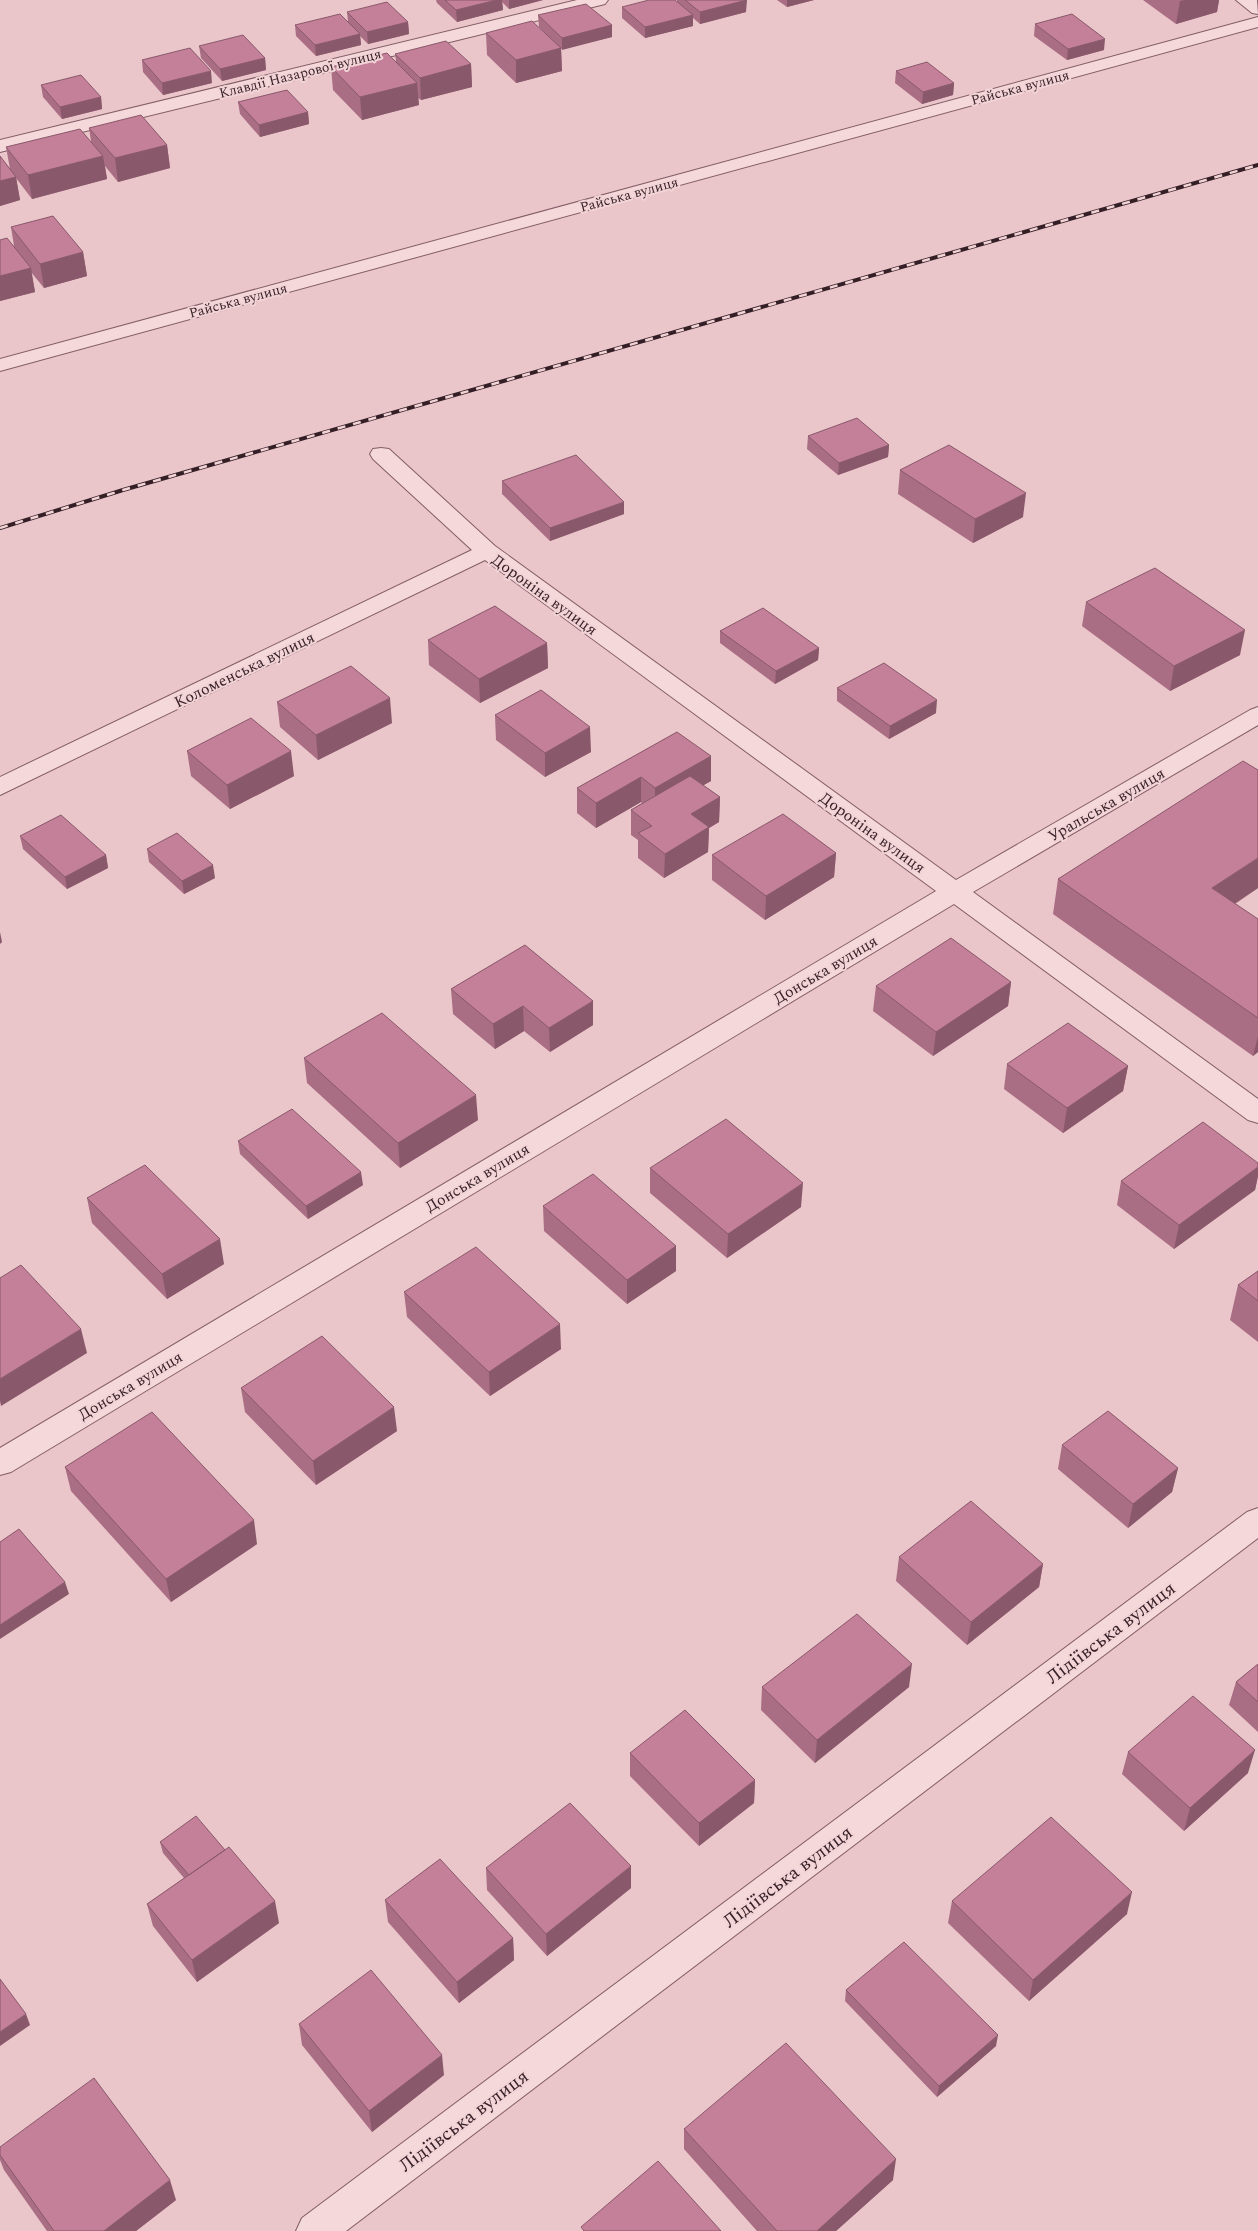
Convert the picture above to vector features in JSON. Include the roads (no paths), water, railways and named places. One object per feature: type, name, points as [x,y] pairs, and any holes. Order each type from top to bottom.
[{"type":"street","name":"Клавдії Назарової вулиця","points":[[0,146],[599,0]]},
{"type":"street","points":[[1245,0],[1258,9]]},
{"type":"street","name":"Райська вулиця","points":[[0,365],[1258,22]]},
{"type":"street","name":"Дороніна вулиця","points":[[381,454],[487,551],[1258,1113]]},
{"type":"street","name":"Коломенська вулиця","points":[[0,787],[487,551]]},
{"type":"street","name":"Уральська вулиця","points":[[954,892],[1258,715]]},
{"type":"street","name":"Донська вулиця","points":[[0,1463],[954,892]]},
{"type":"street","name":"Лідіївська вулиця","points":[[315,2231],[1258,1521]]},
{"type":"railway","points":[[0,528],[123,490],[1258,165]]}]
